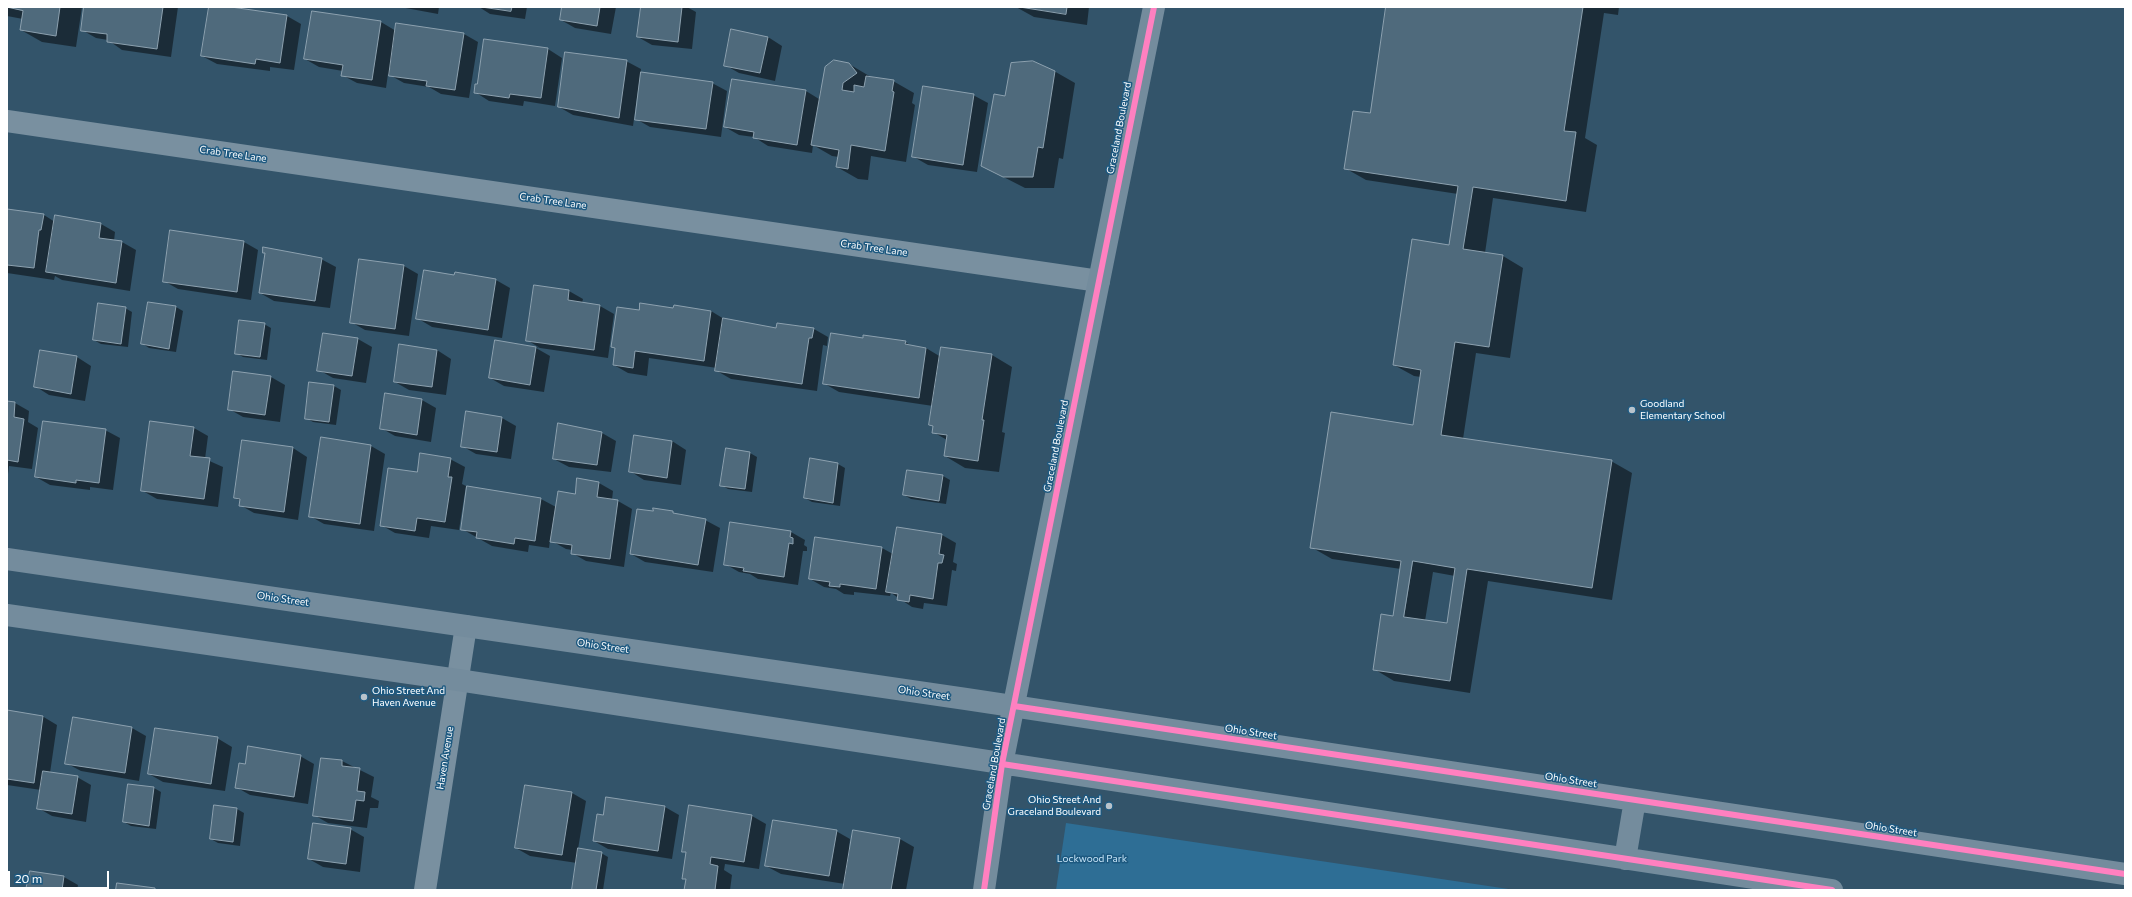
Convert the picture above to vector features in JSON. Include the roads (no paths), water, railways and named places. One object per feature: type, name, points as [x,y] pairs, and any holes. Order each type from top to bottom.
[{"type":"street","name":"Graceland Boulevard","points":[[984,890],[1002,764],[1154,7]]},
{"type":"street","name":"Crab Tree Lane","points":[[7,121],[1099,281]]},
{"type":"street","name":"Ohio Street","points":[[7,559],[1014,706],[2125,874]]},
{"type":"street","points":[[7,615],[458,680],[1832,890]]},
{"type":"street","name":"Haven Avenue","points":[[425,890],[466,626]]},
{"type":"street","points":[[1626,858],[1635,800]]},
{"type":"place","name":"Goodland Elementary School","points":[[1632,410]]},
{"type":"place","name":"Ohio Street And Haven Avenue","points":[[364,697]]},
{"type":"place","name":"Ohio Street And Graceland Boulevard","points":[[1109,806]]},
{"type":"park label","name":"Lockwood Park","points":[[1092,859]]}]
